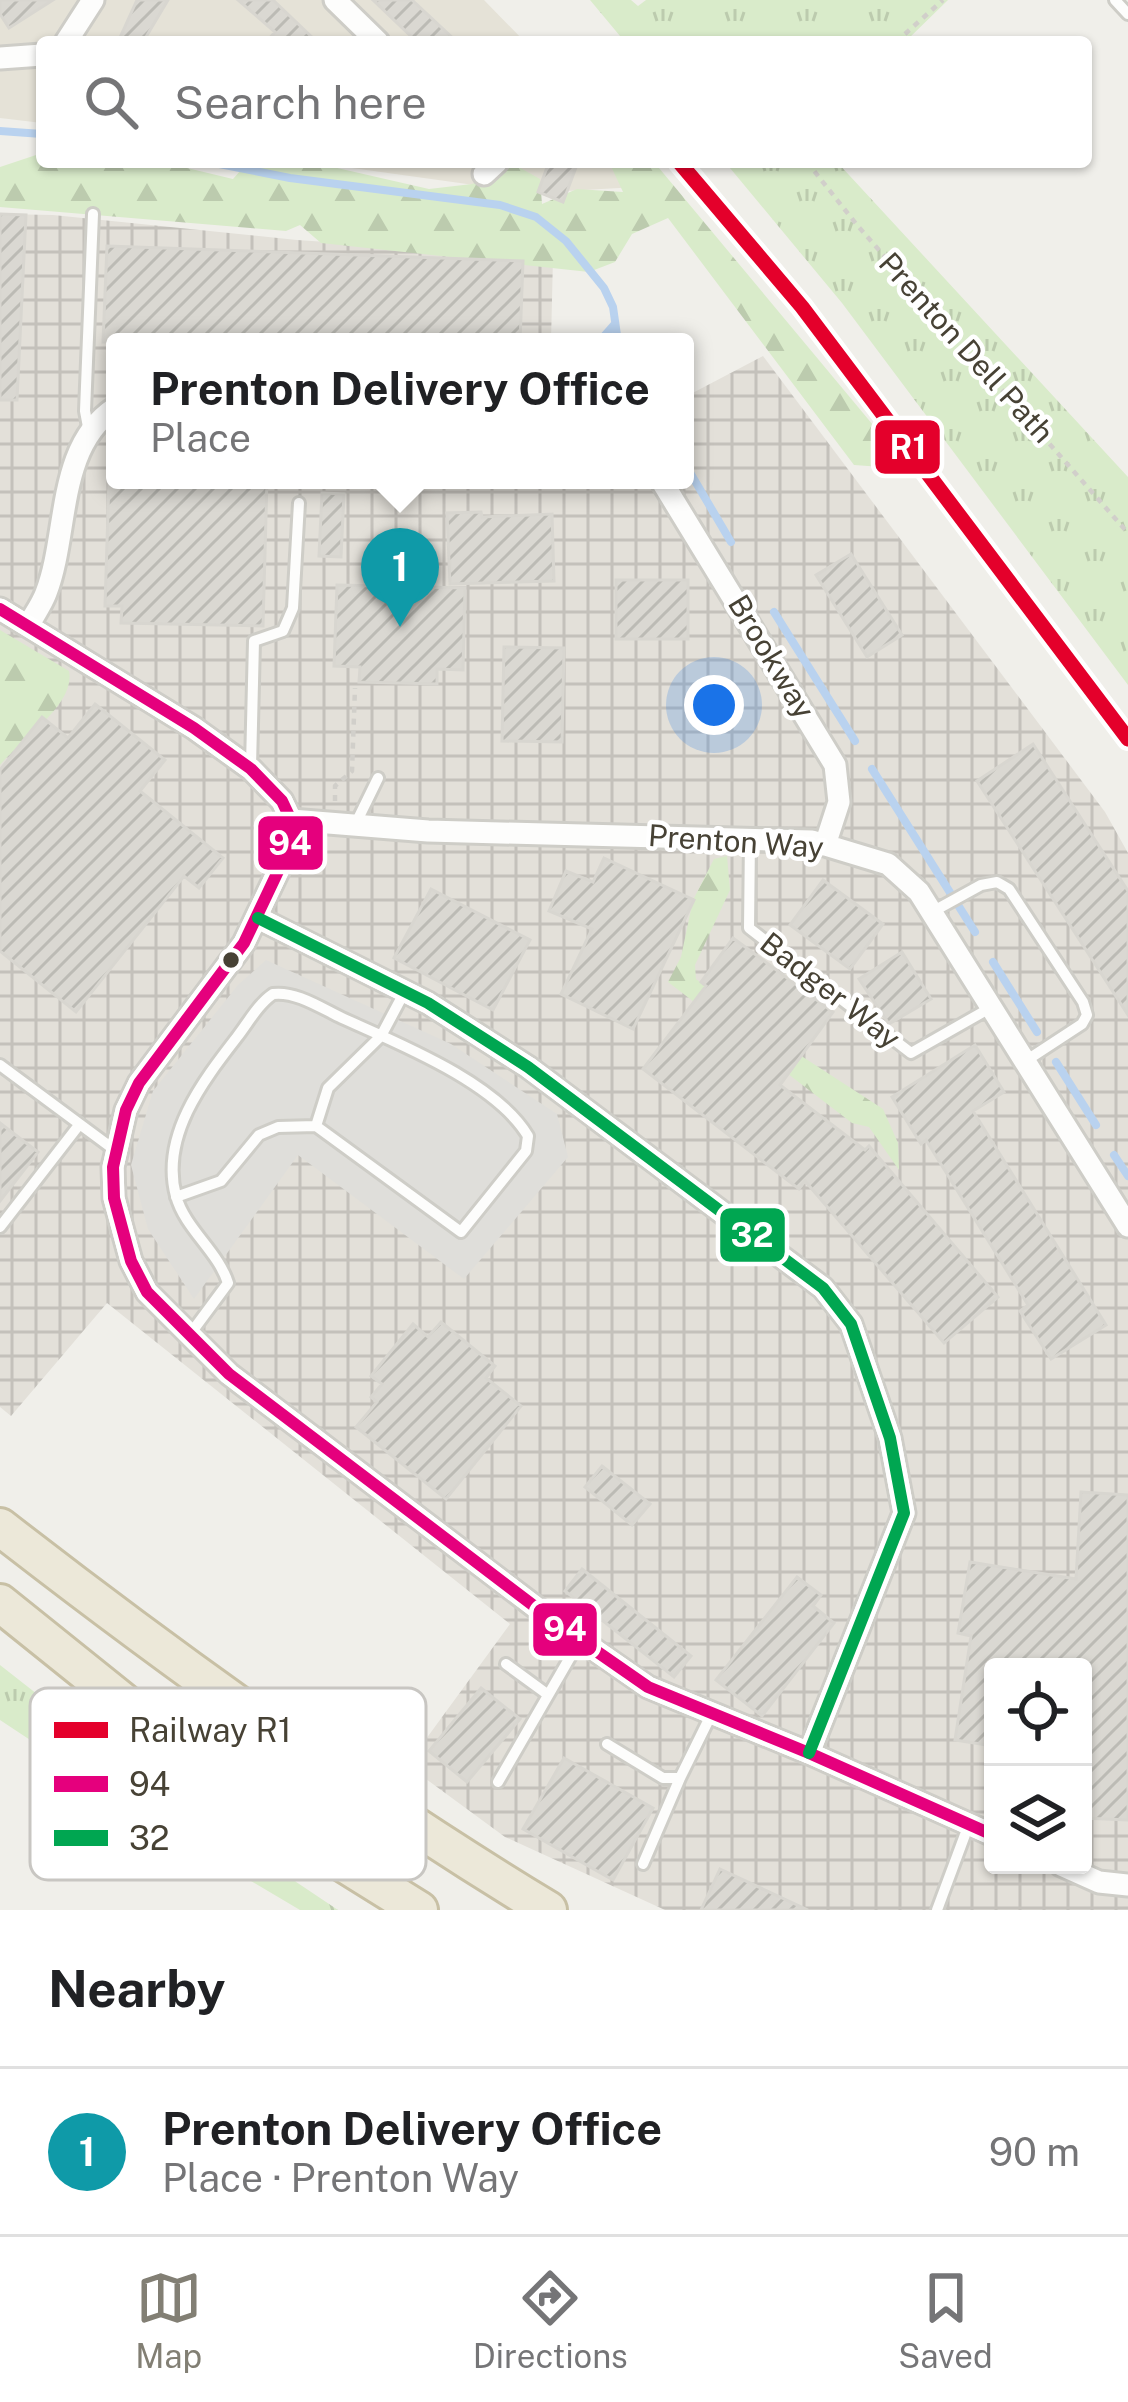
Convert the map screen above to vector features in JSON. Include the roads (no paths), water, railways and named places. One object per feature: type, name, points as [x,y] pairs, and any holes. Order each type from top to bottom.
[{"type":"highway","points":[[0,1506],[133,1630]]},
{"type":"highway","points":[[0,1526],[216,1688]]},
{"type":"highway","points":[[0,1603],[106,1688]]},
{"type":"highway","points":[[426,1835],[548,1910]]},
{"type":"highway","points":[[371,1880],[419,1910]]},
{"type":"street","points":[[70,36],[93,0]]},
{"type":"street","points":[[335,0],[372,36]]},
{"type":"street","points":[[0,58],[36,55]]},
{"type":"street","points":[[28,626],[46,592],[72,473],[90,434],[106,417]]},
{"type":"street","name":"Brookway","points":[[666,489],[835,765],[838,802],[825,845]]},
{"type":"street","points":[[0,609],[194,728],[251,769],[282,800],[292,820],[290,847],[244,944],[139,1083],[126,1110],[116,1151],[114,1198],[131,1261],[147,1292],[229,1374],[648,1687],[984,1831]]},
{"type":"street","name":"Prenton Way","points":[[292,820],[428,831],[750,838],[825,845],[888,864],[919,892],[1128,1226]]},
{"type":"street","points":[[258,918],[404,991],[547,1080],[823,1288],[851,1324],[890,1438],[904,1513],[809,1753]]},
{"type":"street","points":[[1081,1874],[1099,1882],[1128,1885]]},
{"type":"lane","points":[[1115,0],[1128,14]]},
{"type":"lane","points":[[90,434],[85,411],[93,214]]},
{"type":"lane","points":[[251,769],[254,641],[283,631],[293,608],[298,503]]},
{"type":"lane","points":[[345,822],[378,778]]},
{"type":"lane","name":"Badger Way","points":[[750,838],[749,928],[911,1053],[990,1008]]},
{"type":"lane","points":[[932,912],[981,885],[997,882],[1009,889],[1083,1002],[1087,1015],[1082,1024],[1023,1063]]},
{"type":"lane","points":[[316,1126],[328,1088],[381,1036],[404,991]]},
{"type":"lane","points":[[176,1197],[220,1181],[259,1136],[278,1127],[316,1126],[455,1231],[467,1228],[526,1151],[528,1136],[512,1116],[417,1051],[297,997],[283,993],[265,999],[189,1107],[175,1143],[176,1197],[228,1279],[224,1293],[188,1338]]},
{"type":"lane","points":[[0,1065],[116,1151]]},
{"type":"lane","points":[[0,1227],[79,1125]]},
{"type":"lane","points":[[498,1782],[580,1640]]},
{"type":"lane","points":[[506,1664],[547,1694]]},
{"type":"lane","points":[[644,1864],[712,1713]]},
{"type":"lane","points":[[607,1744],[663,1778],[680,1778]]},
{"type":"lane","points":[[937,1910],[969,1825]]},
{"type":"waterway","points":[[0,131],[36,134]]},
{"type":"waterway","points":[[239,168],[500,205],[536,217],[566,241],[604,288],[617,333]]},
{"type":"waterway","points":[[607,333],[614,325]]},
{"type":"waterway","points":[[694,479],[731,542]]},
{"type":"waterway","points":[[774,612],[855,741]]},
{"type":"waterway","points":[[872,769],[975,932]]},
{"type":"waterway","points":[[993,962],[1037,1032]]},
{"type":"waterway","points":[[1056,1062],[1096,1125]]},
{"type":"waterway","points":[[1114,1155],[1128,1176]]},
{"type":"rail line","name":"R1","points":[[684,168],[802,307],[1128,739]]},
{"type":"place","name":"Prenton Delivery Office","points":[[400,627]]}]
